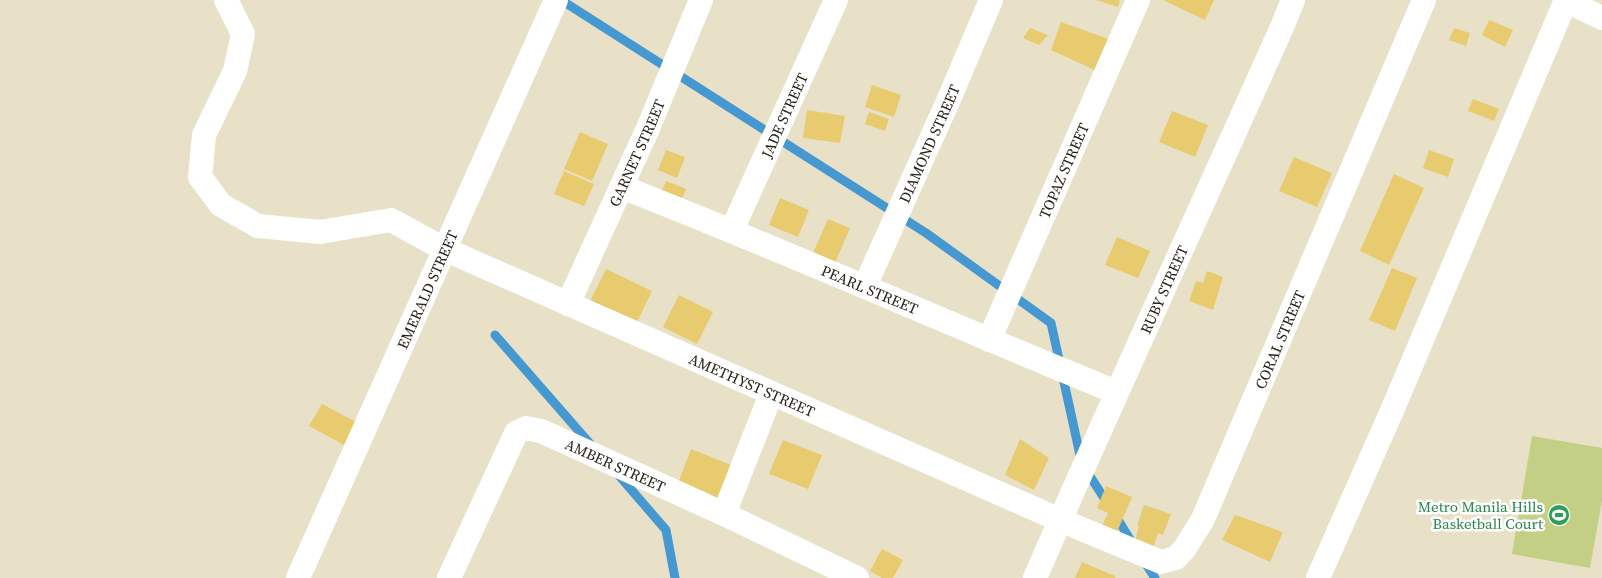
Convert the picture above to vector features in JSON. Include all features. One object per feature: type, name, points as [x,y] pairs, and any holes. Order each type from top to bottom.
[{"type":"street","name":"AMETHYST STREET","points":[[226,0],[243,34],[235,70],[204,135],[200,177],[221,205],[258,226],[320,232],[391,220],[444,249],[1060,520]]},
{"type":"street","name":"EMERALD STREET","points":[[298,578],[556,0]]},
{"type":"street","name":"GARNET STREET","points":[[568,304],[622,187],[701,0]]},
{"type":"street","name":"JADE STREET","points":[[732,230],[836,0]]},
{"type":"street","name":"DIAMOND STREET","points":[[865,286],[991,0]]},
{"type":"street","name":"TOPAZ STREET","points":[[989,340],[1138,0]]},
{"type":"street","name":"RUBY STREET","points":[[1035,578],[1116,392],[1194,224],[1293,0]]},
{"type":"street","name":"CORAL STREET","points":[[1060,520],[1160,562],[1176,558],[1185,548],[1203,519],[1424,0]]},
{"type":"street","points":[[1318,578],[1394,406],[1566,0],[1602,18]]},
{"type":"street","name":"PEARL STREET","points":[[622,187],[732,230],[1116,392]]},
{"type":"street","points":[[724,514],[771,394]]},
{"type":"street","name":"AMBER STREET","points":[[449,578],[516,433],[526,428],[541,431],[724,514],[856,578]]},
{"type":"green space","name":"Metro Manila Hills Basketball Court","points":[[1532,436],[1602,448],[1602,500],[1590,568],[1512,554]]},
{"type":"building","points":[[1096,0],[1120,0],[1118,7]]},
{"type":"building","points":[[1163,0],[1214,0],[1205,20]]},
{"type":"building","points":[[1489,20],[1513,30],[1505,47],[1482,35]]},
{"type":"building","points":[[1061,22],[1114,41],[1097,71],[1051,50]]},
{"type":"building","points":[[1030,28],[1048,35],[1039,45],[1023,38]]},
{"type":"building","points":[[1454,28],[1470,33],[1466,46],[1449,40]]},
{"type":"building","points":[[872,85],[901,95],[894,117],[865,107]]},
{"type":"building","points":[[1473,99],[1499,109],[1494,121],[1468,111]]},
{"type":"building","points":[[807,110],[845,116],[840,143],[803,138]]},
{"type":"building","points":[[1172,111],[1208,125],[1195,157],[1159,142]]},
{"type":"building","points":[[869,112],[889,119],[885,131],[865,124]]},
{"type":"building","points":[[580,132],[608,144],[592,181],[564,169]]},
{"type":"building","points":[[666,150],[685,157],[677,178],[658,170]]},
{"type":"building","points":[[1429,150],[1454,159],[1448,177],[1423,168]]},
{"type":"building","points":[[1294,157],[1332,173],[1317,207],[1279,191]]},
{"type":"building","points":[[564,171],[594,184],[584,206],[554,194]]},
{"type":"building","points":[[1394,174],[1424,188],[1389,265],[1360,251]]},
{"type":"building","points":[[666,181],[686,189],[681,201],[661,193]]},
{"type":"building","points":[[780,198],[809,210],[798,237],[769,225]]},
{"type":"building","points":[[828,219],[850,228],[832,270],[810,260]]},
{"type":"building","points":[[1117,237],[1150,251],[1138,278],[1105,265]]},
{"type":"building","points":[[1392,268],[1417,278],[1395,331],[1369,320]]},
{"type":"building","points":[[606,269],[652,291],[634,328],[588,305]]},
{"type":"building","points":[[1207,271],[1223,277],[1213,310],[1189,301],[1196,281],[1203,283]]},
{"type":"building","points":[[679,295],[713,312],[697,344],[663,327]]},
{"type":"building","points":[[322,404],[356,422],[344,445],[309,426]]},
{"type":"building","points":[[1020,439],[1049,458],[1034,490],[1005,475]]},
{"type":"building","points":[[783,440],[822,455],[808,489],[769,474]]},
{"type":"building","points":[[691,449],[736,467],[722,504],[677,486]]},
{"type":"building","points":[[1106,486],[1132,497],[1117,532],[1102,526],[1108,513],[1097,508]]},
{"type":"building","points":[[1144,505],[1171,514],[1163,535],[1158,533],[1153,548],[1135,541],[1139,526],[1137,526]]},
{"type":"building","points":[[1235,515],[1283,532],[1270,562],[1222,540]]},
{"type":"building","points":[[882,549],[903,560],[893,578],[882,578],[870,571]]},
{"type":"building","points":[[1082,562],[1115,576],[1115,578],[1075,578]]},
{"type":"waterway","points":[[561,0],[926,233],[1051,323],[1082,464],[1108,504]]},
{"type":"waterway","points":[[495,335],[592,446]]},
{"type":"waterway","points":[[616,472],[666,530],[675,578]]},
{"type":"waterway","points":[[1115,515],[1133,544]]},
{"type":"waterway","points":[[1144,561],[1155,578]]},
{"type":"place","name":"Metro Manila Hills Basketball Court","points":[[1559,515]]}]
